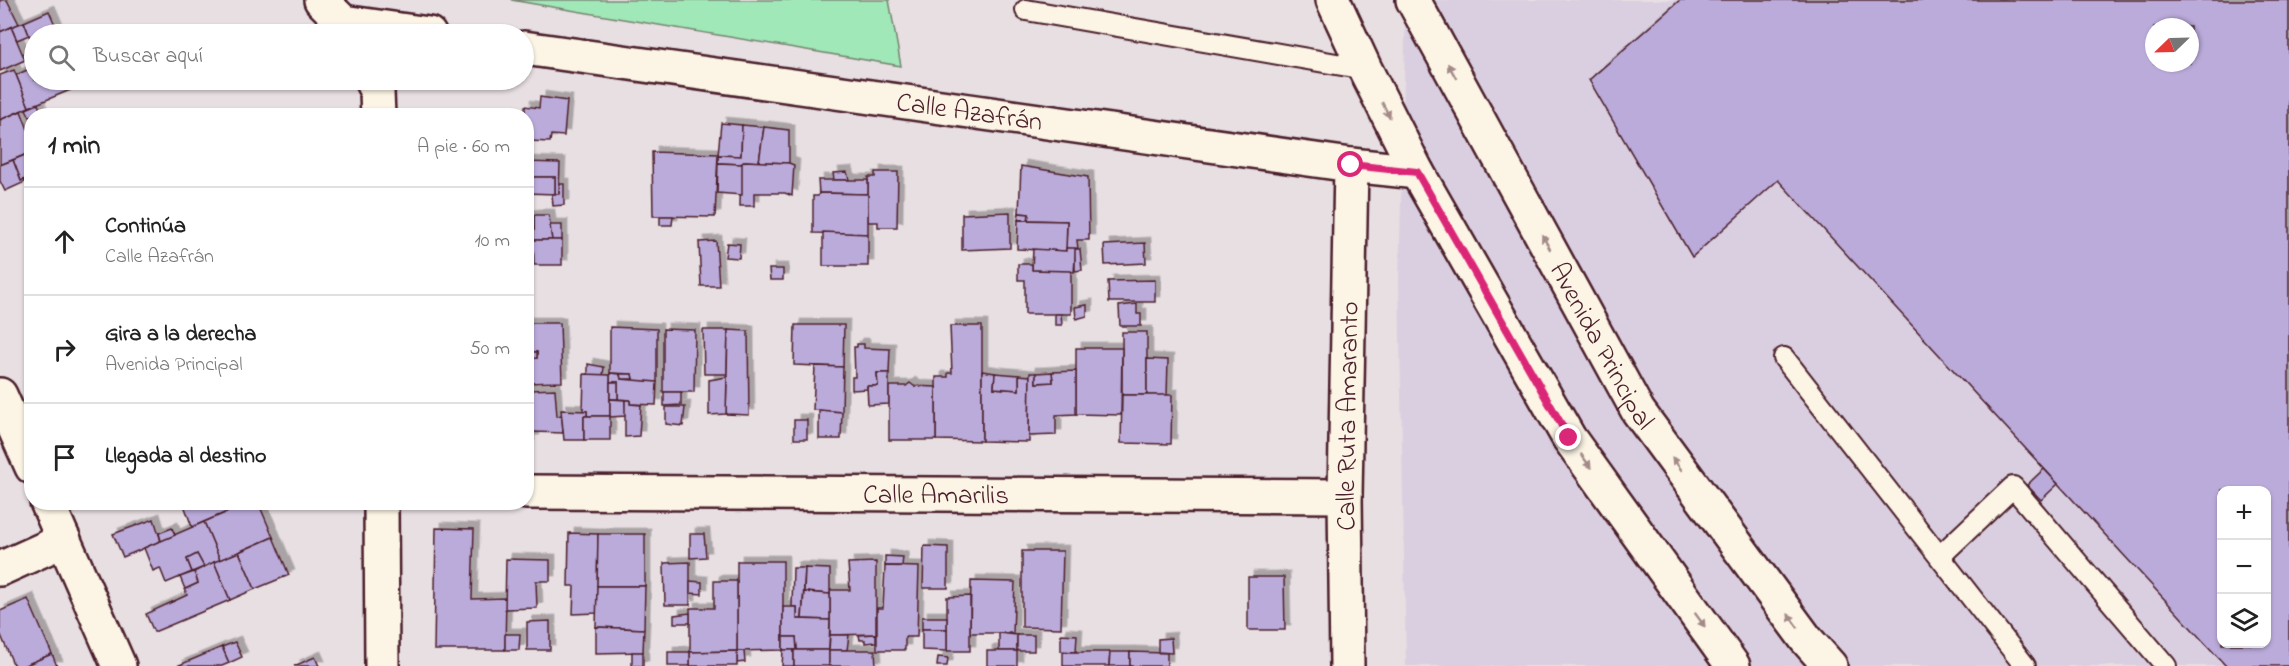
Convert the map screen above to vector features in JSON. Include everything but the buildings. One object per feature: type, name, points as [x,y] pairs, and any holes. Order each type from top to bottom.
[{"type":"street","points":[[1333,0],[1417,172],[1569,438],[1734,666]]},
{"type":"street","name":"Avenida Principal","points":[[1413,0],[1638,411],[1806,639],[1830,666]]},
{"type":"street","points":[[338,19],[368,24]]},
{"type":"street","name":"Calle Azafrán","points":[[534,49],[1351,165],[1417,172]]},
{"type":"street","points":[[376,90],[378,108]]},
{"type":"street","name":"Calle Ruta Amaranto","points":[[1347,666],[1345,496],[1351,165]]},
{"type":"street","points":[[0,394],[24,449]]},
{"type":"street","name":"Calle Amarilis","points":[[534,492],[1345,496]]},
{"type":"street","points":[[51,510],[118,666]]},
{"type":"street","points":[[381,510],[382,666]]},
{"type":"street","points":[[0,569],[64,540]]},
{"type":"lane","points":[[1026,10],[1365,69]]},
{"type":"lane","points":[[1785,358],[2025,666]]},
{"type":"lane","points":[[1940,556],[2013,487],[2166,666]]},
{"type":"shaded area","points":[[1406,0],[2289,0],[2289,666],[1406,666],[1399,282]]},
{"type":"green space","points":[[511,0],[889,0],[901,66]]},
{"type":"route","points":[[1351,165],[1417,172],[1569,438]]}]
